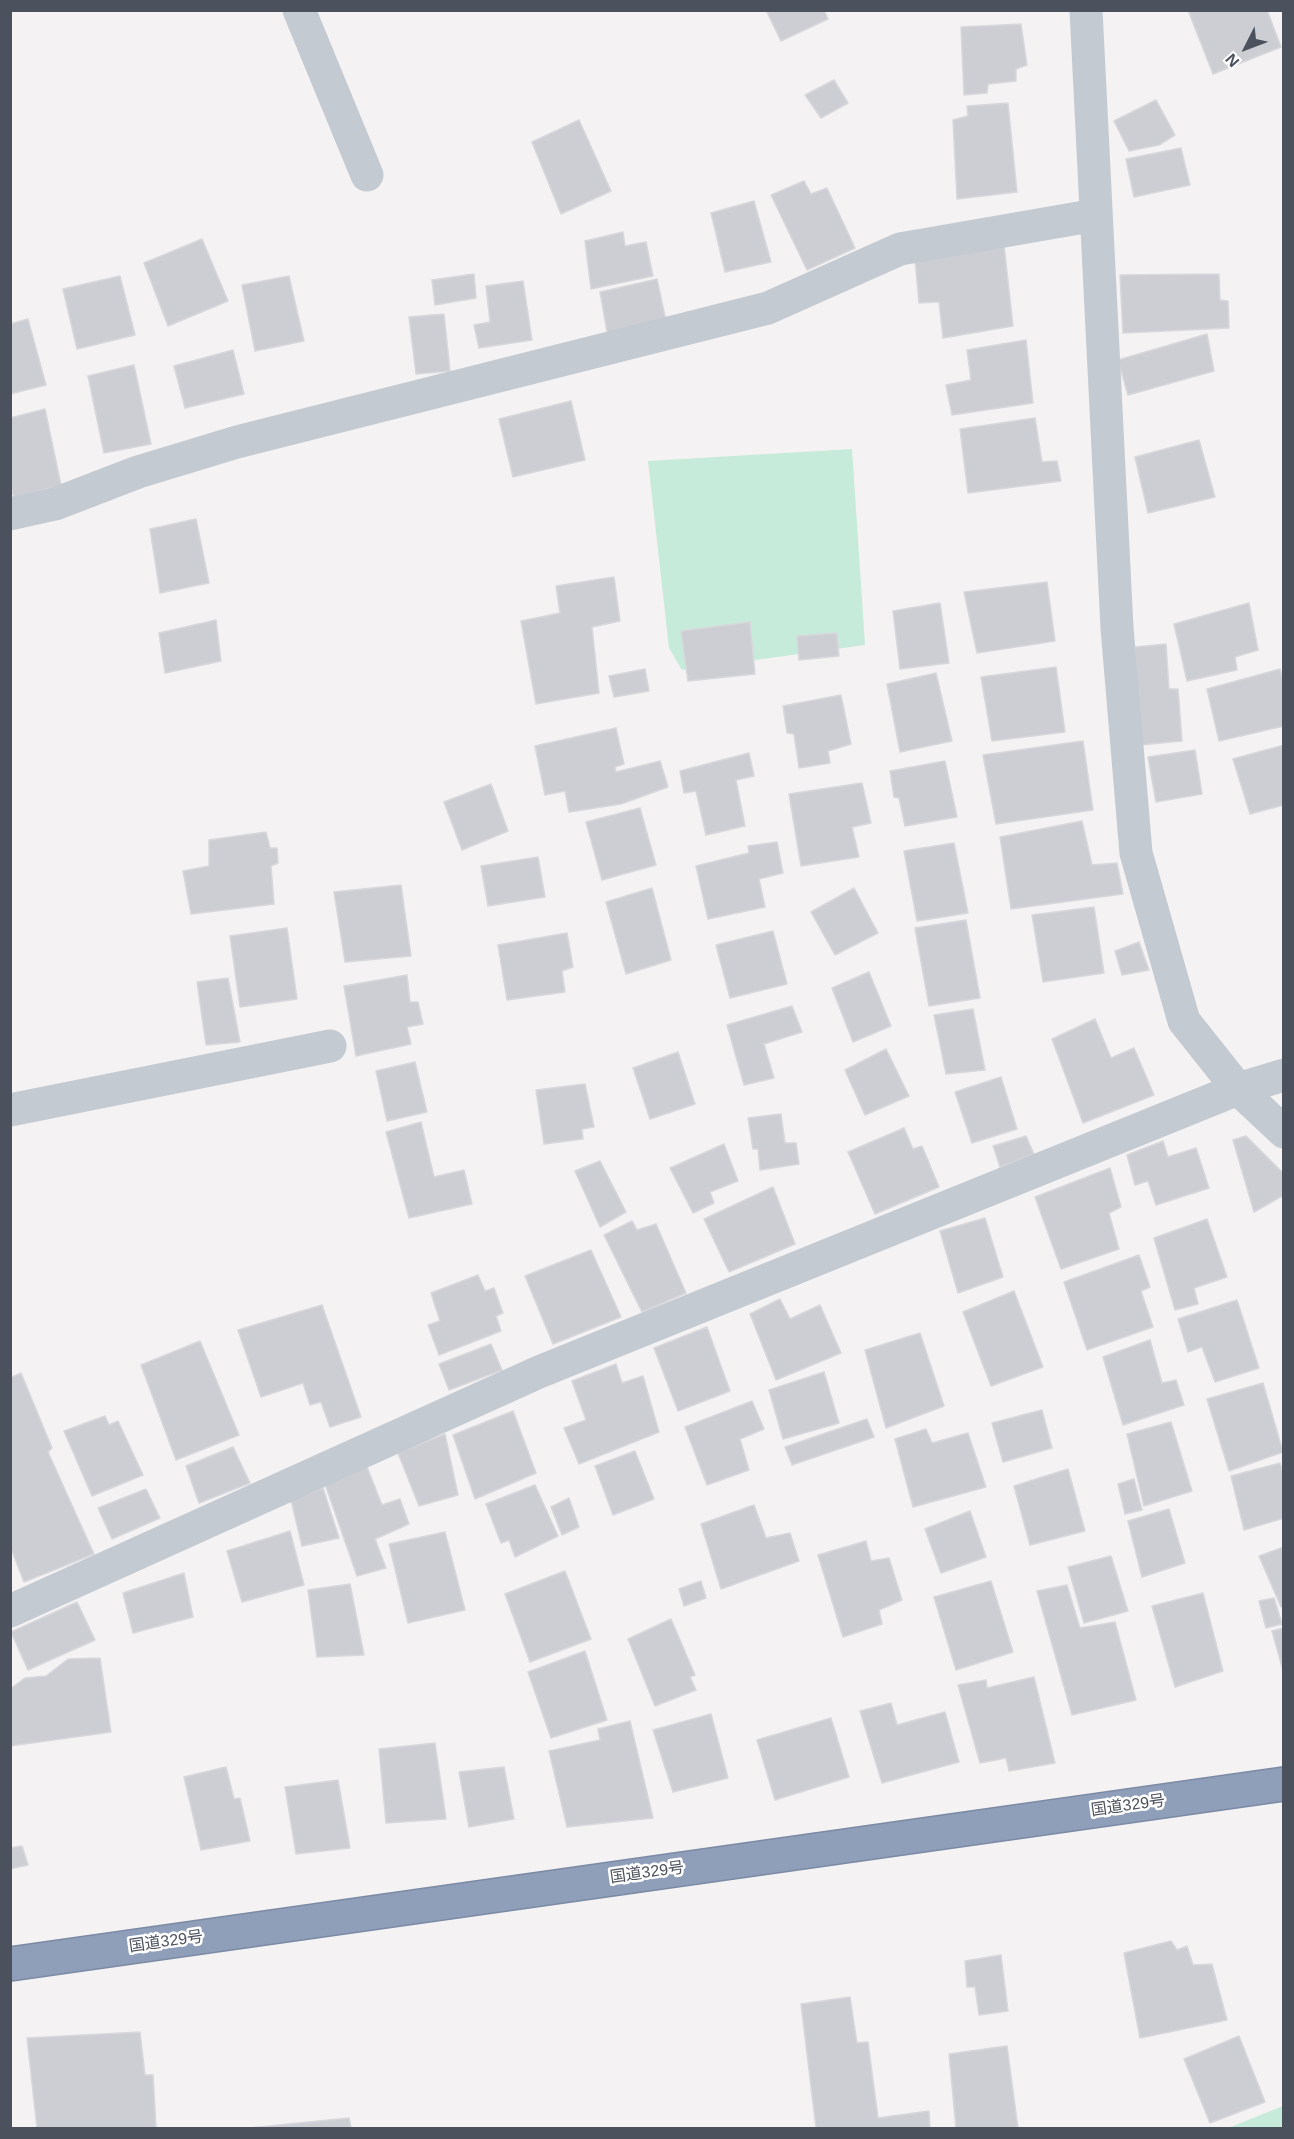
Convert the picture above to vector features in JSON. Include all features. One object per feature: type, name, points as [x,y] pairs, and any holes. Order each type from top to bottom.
[{"type":"highway","name":"国道329号","points":[[10,1964],[1284,1784]]},
{"type":"street","points":[[299,10],[367,175]]},
{"type":"street","points":[[1086,10],[1117,628],[1136,853],[1184,1021],[1238,1089],[1284,1132]]},
{"type":"street","points":[[10,514],[55,504],[138,472],[248,439],[768,308],[900,249],[1096,215]]},
{"type":"street","points":[[10,1110],[330,1046]]},
{"type":"street","points":[[10,1611],[539,1372],[1238,1089],[1284,1075]]},
{"type":"green space","points":[[852,449],[865,645],[682,670],[669,648],[648,461]]},
{"type":"green space","points":[[1283,2106],[1283,2128],[1228,2128]]},
{"type":"building","points":[[766,10],[824,10],[828,19],[781,41]]},
{"type":"building","points":[[1188,10],[1267,10],[1281,47],[1213,74]]},
{"type":"building","points":[[1021,24],[1027,65],[1016,69],[1016,81],[988,84],[987,93],[964,95],[961,27]]},
{"type":"building","points":[[834,80],[848,103],[821,118],[805,95]]},
{"type":"building","points":[[1156,100],[1175,135],[1159,145],[1129,151],[1114,121]]},
{"type":"building","points":[[1008,103],[1017,192],[957,199],[953,120],[968,116],[967,106]]},
{"type":"building","points":[[579,120],[611,191],[561,214],[532,142]]},
{"type":"building","points":[[1181,148],[1190,185],[1134,197],[1126,159]]},
{"type":"building","points":[[804,181],[811,194],[827,188],[855,248],[807,270],[771,195]]},
{"type":"building","points":[[754,201],[771,262],[725,272],[711,213]]},
{"type":"building","points":[[623,232],[625,246],[646,242],[653,276],[591,289],[585,241]]},
{"type":"building","points":[[202,239],[228,301],[168,326],[144,263]]},
{"type":"building","points":[[1004,245],[1013,326],[943,338],[939,302],[919,303],[915,259]]},
{"type":"building","points":[[474,274],[476,298],[435,305],[432,280]]},
{"type":"building","points":[[1219,274],[1220,300],[1228,301],[1229,328],[1123,333],[1120,275]]},
{"type":"building","points":[[120,276],[135,335],[77,349],[63,289]]},
{"type":"building","points":[[289,276],[304,341],[255,351],[242,285]]},
{"type":"building","points":[[657,279],[666,321],[608,337],[600,292]]},
{"type":"building","points":[[523,281],[532,340],[479,348],[474,325],[490,322],[486,286]]},
{"type":"building","points":[[444,314],[450,371],[416,374],[409,317]]},
{"type":"building","points":[[28,319],[46,385],[10,394],[10,324]]},
{"type":"building","points":[[1207,334],[1214,371],[1128,395],[1118,360]]},
{"type":"building","points":[[1026,340],[1033,403],[952,415],[946,385],[971,380],[967,350]]},
{"type":"building","points":[[233,350],[244,394],[185,408],[174,366]]},
{"type":"building","points":[[134,365],[151,444],[104,453],[88,376]]},
{"type":"building","points":[[571,401],[585,460],[513,477],[499,419]]},
{"type":"building","points":[[45,409],[61,485],[14,498],[10,483],[10,418]]},
{"type":"building","points":[[1035,418],[1042,462],[1057,461],[1061,481],[968,493],[960,429]]},
{"type":"building","points":[[1199,440],[1215,497],[1148,513],[1135,457]]},
{"type":"building","points":[[196,519],[209,583],[160,593],[150,529]]},
{"type":"building","points":[[614,577],[620,621],[592,627],[599,693],[536,704],[521,621],[560,613],[556,586]]},
{"type":"building","points":[[1047,582],[1055,641],[977,653],[964,592]]},
{"type":"building","points":[[940,603],[949,663],[900,669],[893,611]]},
{"type":"building","points":[[1249,603],[1258,650],[1235,657],[1237,670],[1187,681],[1174,624]]},
{"type":"building","points":[[216,620],[221,661],[165,673],[159,633]]},
{"type":"building","points":[[750,622],[755,674],[688,681],[681,631]]},
{"type":"building","points":[[837,633],[839,656],[799,660],[797,636]]},
{"type":"building","points":[[1166,644],[1169,689],[1178,689],[1182,741],[1140,745],[1135,647]]},
{"type":"building","points":[[1056,667],[1065,732],[992,741],[981,677]]},
{"type":"building","points":[[645,669],[649,691],[614,697],[609,676]]},
{"type":"building","points":[[1280,669],[1284,685],[1284,726],[1219,741],[1207,689]]},
{"type":"building","points":[[936,673],[952,741],[900,752],[887,684]]},
{"type":"building","points":[[841,695],[851,744],[828,751],[830,763],[799,768],[794,734],[787,733],[783,706]]},
{"type":"building","points":[[616,728],[624,764],[615,767],[616,772],[660,761],[668,787],[621,804],[569,812],[565,791],[545,795],[535,746]]},
{"type":"building","points":[[1083,741],[1093,810],[996,824],[983,755]]},
{"type":"building","points":[[1284,745],[1284,805],[1250,814],[1233,759]]},
{"type":"building","points":[[1195,750],[1202,794],[1156,802],[1148,757]]},
{"type":"building","points":[[749,753],[754,776],[736,780],[745,826],[706,835],[696,791],[684,793],[680,771]]},
{"type":"building","points":[[945,761],[957,817],[905,826],[899,798],[894,797],[890,771]]},
{"type":"building","points":[[862,783],[871,823],[852,827],[859,857],[801,866],[789,794]]},
{"type":"building","points":[[491,784],[508,831],[462,850],[444,802]]},
{"type":"building","points":[[640,808],[656,865],[602,880],[586,822]]},
{"type":"building","points":[[1082,821],[1092,865],[1117,863],[1123,894],[1011,909],[1000,837]]},
{"type":"building","points":[[266,832],[270,848],[277,848],[278,863],[271,866],[274,904],[191,914],[183,871],[209,866],[209,840]]},
{"type":"building","points":[[777,842],[783,873],[759,879],[765,907],[708,919],[696,866],[749,853],[748,846]]},
{"type":"building","points":[[954,843],[968,913],[917,921],[904,851]]},
{"type":"building","points":[[538,857],[545,897],[488,906],[481,866]]},
{"type":"building","points":[[401,885],[411,956],[345,962],[334,892]]},
{"type":"building","points":[[652,888],[671,960],[626,974],[606,902]]},
{"type":"building","points":[[854,888],[878,933],[835,955],[811,912]]},
{"type":"building","points":[[1094,907],[1104,973],[1043,982],[1032,915]]},
{"type":"building","points":[[966,920],[980,998],[929,1006],[915,928]]},
{"type":"building","points":[[287,928],[297,999],[240,1007],[230,936]]},
{"type":"building","points":[[773,931],[787,984],[730,998],[716,945]]},
{"type":"building","points":[[567,933],[573,967],[562,971],[565,992],[507,1000],[498,945]]},
{"type":"building","points":[[1139,942],[1149,970],[1122,975],[1115,951]]},
{"type":"building","points":[[869,972],[891,1026],[853,1042],[832,988]]},
{"type":"building","points":[[407,975],[410,1002],[418,1002],[423,1024],[407,1027],[411,1044],[356,1056],[344,986]]},
{"type":"building","points":[[228,978],[240,1042],[206,1045],[197,982]]},
{"type":"building","points":[[792,1006],[802,1032],[764,1044],[774,1078],[744,1085],[727,1025]]},
{"type":"building","points":[[973,1009],[985,1070],[946,1074],[934,1015]]},
{"type":"building","points":[[1095,1019],[1111,1058],[1134,1048],[1154,1095],[1083,1123],[1052,1039]]},
{"type":"building","points":[[886,1049],[909,1096],[865,1115],[845,1070]]},
{"type":"building","points":[[678,1052],[695,1104],[650,1119],[633,1068]]},
{"type":"building","points":[[415,1062],[427,1112],[387,1121],[376,1071]]},
{"type":"building","points":[[1001,1077],[1017,1129],[972,1143],[955,1092]]},
{"type":"building","points":[[585,1084],[594,1127],[582,1129],[583,1139],[544,1144],[536,1090]]},
{"type":"building","points":[[781,1114],[785,1143],[796,1143],[799,1164],[760,1170],[758,1149],[753,1149],[748,1118]]},
{"type":"building","points":[[421,1122],[434,1177],[464,1170],[472,1204],[409,1218],[386,1132]]},
{"type":"building","points":[[904,1128],[913,1149],[922,1146],[939,1187],[875,1214],[848,1152]]},
{"type":"building","points":[[1026,1136],[1034,1154],[1000,1167],[993,1146]]},
{"type":"building","points":[[1246,1136],[1284,1174],[1284,1195],[1254,1212],[1233,1140]]},
{"type":"building","points":[[1163,1141],[1168,1157],[1196,1148],[1209,1188],[1156,1205],[1148,1181],[1135,1185],[1127,1155]]},
{"type":"building","points":[[724,1144],[738,1181],[710,1192],[714,1203],[693,1213],[670,1168]]},
{"type":"building","points":[[600,1161],[626,1212],[600,1227],[575,1171]]},
{"type":"building","points":[[1110,1168],[1121,1207],[1109,1213],[1119,1249],[1061,1269],[1035,1197]]},
{"type":"building","points":[[773,1187],[795,1244],[729,1272],[704,1219]]},
{"type":"building","points":[[985,1218],[1003,1277],[958,1293],[940,1231]]},
{"type":"building","points":[[1207,1219],[1227,1277],[1194,1288],[1198,1304],[1175,1310],[1154,1238]]},
{"type":"building","points":[[632,1221],[637,1230],[656,1224],[686,1293],[642,1312],[604,1235]]},
{"type":"building","points":[[591,1250],[621,1317],[553,1344],[525,1276]]},
{"type":"building","points":[[1139,1255],[1150,1287],[1141,1291],[1153,1327],[1087,1350],[1064,1282]]},
{"type":"building","points":[[478,1275],[485,1291],[494,1288],[503,1313],[496,1316],[501,1331],[439,1355],[428,1325],[440,1321],[431,1293]]},
{"type":"building","points":[[1014,1291],[1043,1367],[991,1386],[963,1312]]},
{"type":"building","points":[[780,1299],[790,1319],[820,1305],[841,1353],[776,1380],[750,1314]]},
{"type":"building","points":[[1237,1300],[1259,1368],[1215,1382],[1202,1347],[1188,1352],[1178,1319]]},
{"type":"building","points":[[322,1305],[361,1417],[330,1427],[321,1402],[310,1405],[303,1383],[261,1397],[238,1330]]},
{"type":"building","points":[[707,1327],[730,1391],[678,1411],[654,1348]]},
{"type":"building","points":[[920,1333],[944,1406],[886,1428],[865,1350]]},
{"type":"building","points":[[1150,1340],[1162,1383],[1176,1380],[1184,1405],[1123,1425],[1103,1357]]},
{"type":"building","points":[[200,1341],[239,1435],[176,1460],[141,1365]]},
{"type":"building","points":[[491,1344],[502,1370],[449,1390],[439,1364]]},
{"type":"building","points":[[616,1364],[622,1383],[643,1376],[659,1432],[579,1464],[564,1428],[586,1420],[572,1381]]},
{"type":"building","points":[[824,1372],[839,1423],[783,1439],[769,1390]]},
{"type":"building","points":[[21,1373],[52,1448],[48,1452],[94,1554],[24,1582],[10,1546],[10,1378]]},
{"type":"building","points":[[1263,1383],[1283,1452],[1229,1471],[1207,1399]]},
{"type":"building","points":[[752,1401],[764,1429],[740,1439],[749,1470],[707,1485],[685,1427]]},
{"type":"building","points":[[1042,1410],[1052,1448],[1003,1462],[992,1423]]},
{"type":"building","points":[[513,1411],[536,1473],[475,1499],[453,1435]]},
{"type":"building","points":[[105,1416],[109,1425],[118,1421],[143,1475],[92,1496],[64,1431]]},
{"type":"building","points":[[867,1419],[874,1437],[792,1465],[785,1447]]},
{"type":"building","points":[[1171,1422],[1192,1491],[1144,1506],[1127,1434]]},
{"type":"building","points":[[926,1429],[932,1443],[968,1433],[986,1487],[913,1507],[895,1439]]},
{"type":"building","points":[[445,1434],[458,1495],[419,1506],[398,1453]]},
{"type":"building","points":[[233,1447],[250,1483],[199,1503],[186,1466]]},
{"type":"building","points":[[635,1451],[654,1499],[613,1515],[595,1466]]},
{"type":"building","points":[[1280,1463],[1284,1477],[1284,1518],[1244,1530],[1231,1476]]},
{"type":"building","points":[[367,1467],[382,1505],[400,1499],[409,1524],[375,1539],[386,1568],[357,1576],[325,1484]]},
{"type":"building","points":[[1068,1469],[1085,1531],[1030,1545],[1014,1486]]},
{"type":"building","points":[[1134,1479],[1142,1510],[1125,1514],[1118,1484]]},
{"type":"building","points":[[535,1485],[558,1536],[515,1557],[509,1540],[501,1543],[486,1504]]},
{"type":"building","points":[[323,1488],[339,1538],[302,1546],[291,1500]]},
{"type":"building","points":[[146,1489],[160,1518],[112,1539],[98,1508]]},
{"type":"building","points":[[569,1498],[579,1527],[562,1535],[551,1507]]},
{"type":"building","points":[[754,1505],[766,1538],[790,1533],[799,1561],[721,1589],[701,1524]]},
{"type":"building","points":[[1169,1509],[1185,1563],[1142,1577],[1128,1521]]},
{"type":"building","points":[[970,1511],[986,1557],[941,1573],[925,1529]]},
{"type":"building","points":[[290,1531],[304,1585],[242,1602],[227,1551]]},
{"type":"building","points":[[445,1532],[465,1610],[408,1623],[389,1544]]},
{"type":"building","points":[[866,1541],[871,1561],[889,1558],[902,1600],[879,1610],[882,1624],[843,1637],[818,1555]]},
{"type":"building","points":[[1284,1547],[1284,1606],[1281,1607],[1259,1556]]},
{"type":"building","points":[[1111,1556],[1128,1611],[1084,1623],[1068,1567]]},
{"type":"building","points":[[565,1571],[591,1639],[530,1662],[505,1594]]},
{"type":"building","points":[[184,1573],[193,1617],[133,1633],[123,1593]]},
{"type":"building","points":[[701,1581],[706,1598],[684,1606],[679,1589]]},
{"type":"building","points":[[991,1581],[1013,1652],[956,1670],[934,1597]]},
{"type":"building","points":[[350,1584],[364,1655],[317,1657],[308,1590]]},
{"type":"building","points":[[1067,1585],[1080,1628],[1115,1622],[1136,1700],[1072,1715],[1037,1591]]},
{"type":"building","points":[[1203,1593],[1223,1671],[1175,1687],[1152,1606]]},
{"type":"building","points":[[1274,1598],[1282,1624],[1266,1628],[1259,1601]]},
{"type":"building","points":[[77,1602],[95,1640],[28,1670],[11,1632]]},
{"type":"building","points":[[671,1619],[695,1675],[690,1677],[696,1690],[655,1706],[628,1639]]},
{"type":"building","points":[[1284,1628],[1284,1674],[1272,1631]]},
{"type":"building","points":[[585,1651],[607,1720],[551,1738],[528,1672]]},
{"type":"building","points":[[100,1658],[111,1732],[10,1746],[10,1689],[25,1678],[46,1676],[68,1659]]},
{"type":"building","points":[[1034,1677],[1055,1763],[1009,1771],[1006,1758],[980,1763],[958,1685],[986,1680],[987,1688]]},
{"type":"building","points":[[891,1703],[897,1725],[945,1712],[959,1762],[882,1783],[860,1711]]},
{"type":"building","points":[[711,1714],[728,1778],[673,1792],[653,1730]]},
{"type":"building","points":[[831,1718],[849,1777],[775,1800],[757,1740]]},
{"type":"building","points":[[630,1721],[653,1818],[567,1827],[549,1751],[600,1740],[598,1729]]},
{"type":"building","points":[[435,1743],[446,1819],[386,1823],[379,1749]]},
{"type":"building","points":[[226,1767],[234,1799],[240,1798],[250,1841],[201,1850],[184,1777]]},
{"type":"building","points":[[504,1767],[514,1819],[469,1827],[459,1772]]},
{"type":"building","points":[[338,1780],[350,1848],[296,1854],[285,1787]]},
{"type":"building","points":[[22,1846],[28,1865],[10,1869],[10,1848]]},
{"type":"building","points":[[1171,1941],[1177,1950],[1187,1946],[1193,1965],[1212,1964],[1227,2020],[1140,2038],[1124,1953]]},
{"type":"building","points":[[1001,1955],[1008,2011],[979,2015],[975,1987],[967,1987],[965,1961]]},
{"type":"building","points":[[850,1997],[857,2043],[868,2042],[878,2118],[929,2111],[930,2128],[816,2128],[801,2004]]},
{"type":"building","points":[[140,2032],[145,2075],[153,2075],[156,2128],[37,2128],[27,2038]]},
{"type":"building","points":[[1239,2036],[1265,2102],[1210,2123],[1184,2059]]},
{"type":"building","points":[[1007,2046],[1018,2128],[956,2128],[949,2054]]},
{"type":"building","points":[[349,2118],[351,2128],[249,2128]]}]
